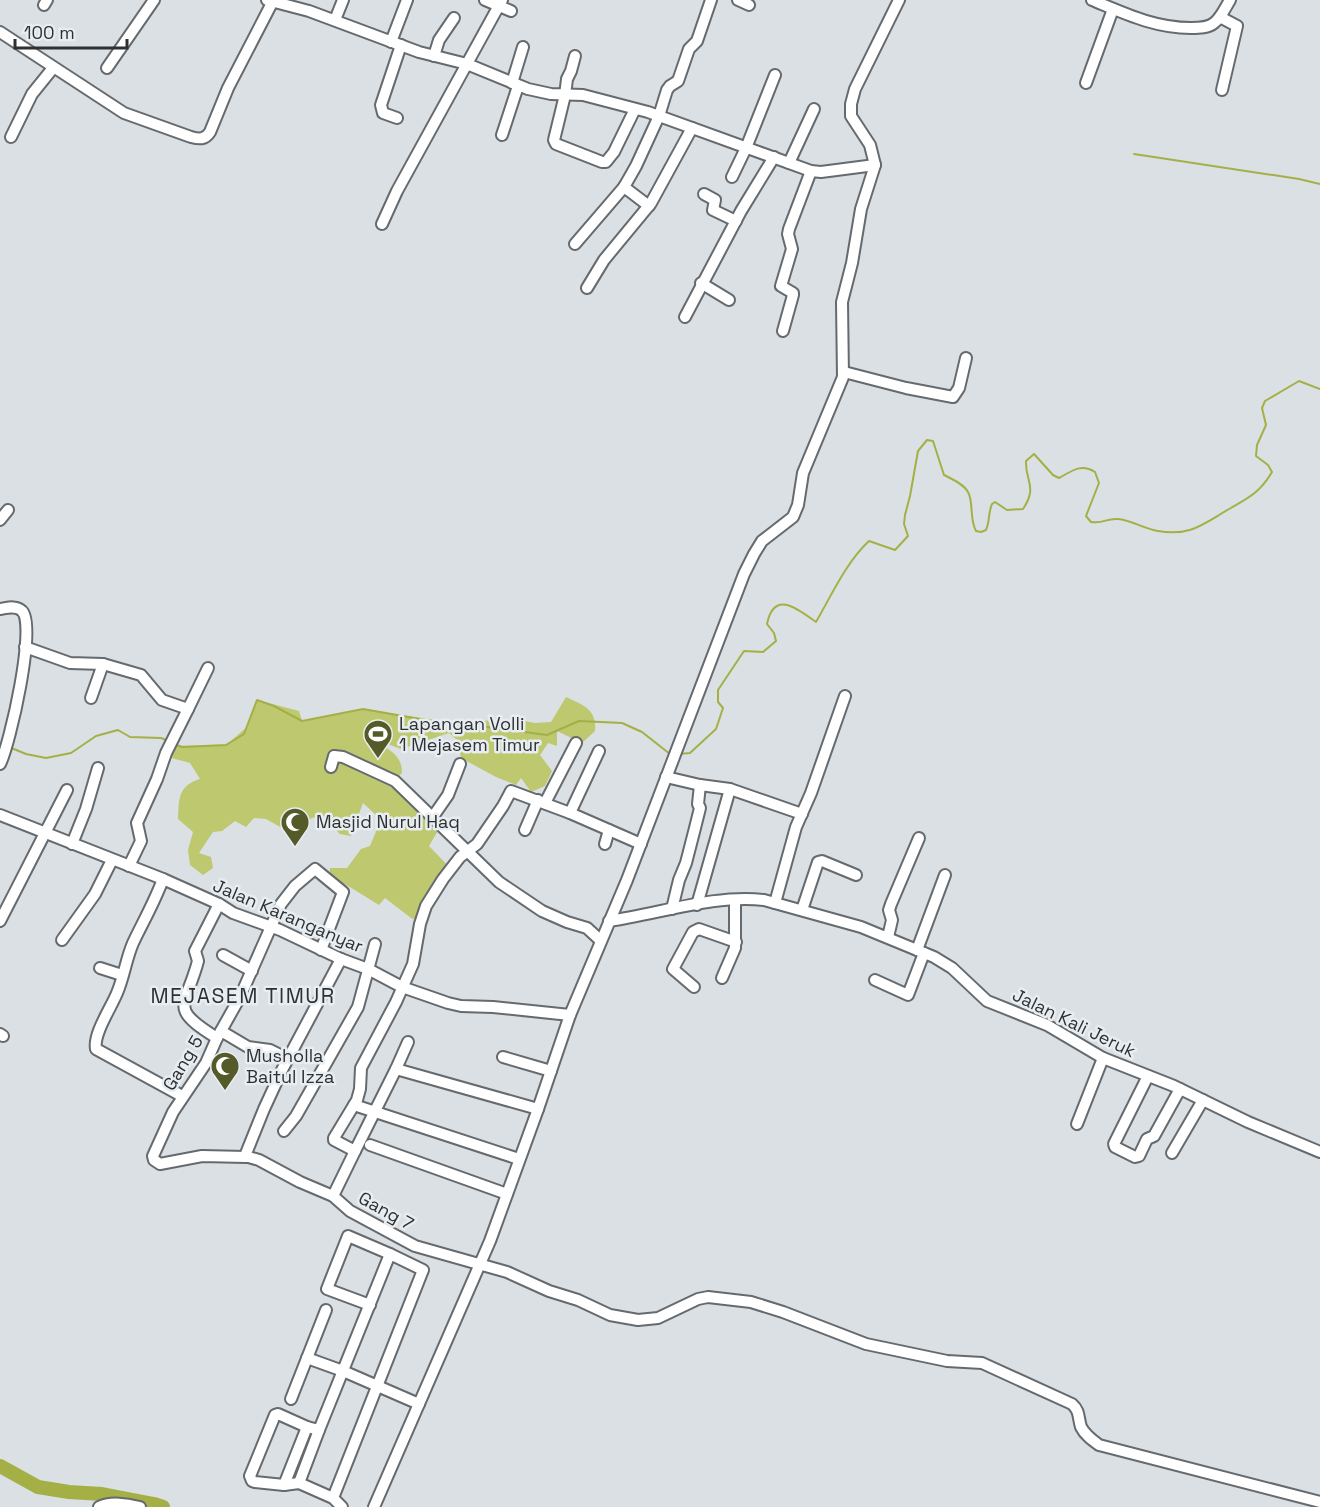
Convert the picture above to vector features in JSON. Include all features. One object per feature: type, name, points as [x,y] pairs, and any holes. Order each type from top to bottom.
[{"type":"street","points":[[107,68],[154,0]]},
{"type":"street","points":[[334,20],[343,0]]},
{"type":"street","points":[[397,118],[383,113],[381,105],[407,0]]},
{"type":"street","points":[[485,0],[500,3],[511,11]]},
{"type":"street","points":[[575,244],[624,187],[659,116],[667,90],[678,81],[689,49],[697,41],[711,0]]},
{"type":"street","points":[[738,0],[749,5]]},
{"type":"street","points":[[1092,0],[1155,25],[1178,28],[1208,27],[1220,17],[1230,0]]},
{"type":"street","points":[[1086,83],[1116,10],[1123,0]]},
{"type":"street","points":[[0,32],[124,113],[191,137],[204,138],[210,132],[228,88],[270,1],[334,20],[396,44],[467,64],[540,93],[583,95],[659,116],[811,171],[820,172],[875,163]]},
{"type":"street","points":[[374,1507],[480,1263],[538,1109],[570,1014],[641,843],[754,554],[765,538],[796,512],[803,473],[840,386],[844,372],[841,307],[861,209],[875,163],[870,145],[851,116],[851,104],[855,89],[895,1]]},
{"type":"street","points":[[382,224],[397,191],[500,3]]},
{"type":"street","points":[[1220,17],[1237,26],[1222,90]]},
{"type":"street","points":[[434,56],[439,40],[454,18]]},
{"type":"street","points":[[502,135],[523,47]]},
{"type":"street","points":[[575,56],[567,79],[555,142],[559,146],[606,162],[614,152],[635,109]]},
{"type":"street","points":[[11,138],[32,94],[53,68]]},
{"type":"street","points":[[732,177],[775,75]]},
{"type":"street","points":[[789,164],[814,109]]},
{"type":"street","points":[[587,288],[604,260],[649,206],[692,128]]},
{"type":"street","points":[[685,317],[736,221],[774,157]]},
{"type":"street","points":[[783,331],[793,295],[781,286],[792,249],[789,229],[811,171]]},
{"type":"street","points":[[624,187],[649,206]]},
{"type":"street","points":[[704,194],[715,200],[713,210],[736,221]]},
{"type":"street","points":[[701,284],[729,300]]},
{"type":"street","points":[[844,372],[949,397],[959,388],[966,358]]},
{"type":"street","points":[[0,520],[8,510]]},
{"type":"street","points":[[0,609],[18,608],[24,613],[27,624],[23,669],[10,737],[0,764]]},
{"type":"street","points":[[25,648],[70,663],[103,664],[141,675],[162,700],[188,709]]},
{"type":"street","points":[[91,698],[103,664]]},
{"type":"street","points":[[129,866],[141,841],[137,823],[166,753],[208,668]]},
{"type":"street","points":[[775,903],[796,827],[845,696]]},
{"type":"street","points":[[525,830],[576,742]]},
{"type":"street","points":[[570,813],[599,751]]},
{"type":"street","points":[[331,767],[334,756],[343,757],[393,780],[498,882],[543,911],[567,922],[604,932]]},
{"type":"street","points":[[432,818],[448,795],[460,764]]},
{"type":"street","points":[[72,844],[86,809],[98,768]]},
{"type":"street","points":[[666,777],[730,789],[802,814]]},
{"type":"street","points":[[672,909],[700,808],[698,804],[700,785]]},
{"type":"street","points":[[697,905],[730,789]]},
{"type":"street","points":[[0,921],[67,790]]},
{"type":"street","points":[[355,1151],[334,1140],[354,1105],[360,1089],[361,1068],[413,964],[420,924],[426,906],[460,857],[477,844],[511,791],[542,801],[641,843]]},
{"type":"street","name":"Jalan Karanganyar","points":[[0,815],[163,879],[234,913],[270,926],[368,969],[402,987],[461,1006],[570,1014]]},
{"type":"street","points":[[605,844],[609,830]]},
{"type":"street","points":[[888,938],[892,920],[889,910],[919,838]]},
{"type":"street","points":[[62,940],[95,894],[112,860]]},
{"type":"street","points":[[802,910],[818,862],[822,861],[856,875]]},
{"type":"street","name":"Gang 5","points":[[246,1155],[202,1156],[159,1164],[154,1160],[155,1152],[182,1096],[206,1063],[219,1034],[240,998],[281,904],[313,869],[316,869],[343,892],[321,950]]},
{"type":"street","points":[[875,980],[908,995],[945,875]]},
{"type":"street","points":[[163,879],[151,909],[132,944],[118,990],[98,1033],[96,1049],[182,1096]]},
{"type":"street","name":"Jalan Kali Jeruk","points":[[604,932],[672,909],[735,900],[757,899],[802,910],[888,938],[934,957],[952,968],[987,1001],[1047,1024],[1103,1058],[1180,1089],[1320,1152]]},
{"type":"street","points":[[722,978],[736,942],[735,900]]},
{"type":"street","points":[[219,904],[195,951],[198,962],[184,1000],[189,1018],[248,1047],[270,1050],[288,1059]]},
{"type":"street","points":[[694,987],[673,969],[693,932],[699,929],[736,942]]},
{"type":"street","points":[[284,1131],[296,1116],[358,1007],[375,944]]},
{"type":"street","points":[[223,956],[252,971]]},
{"type":"street","points":[[333,1196],[246,1155],[288,1059],[341,959]]},
{"type":"street","points":[[100,968],[122,975]]},
{"type":"street","name":"Gang 7","points":[[408,1042],[400,1070],[373,1112],[333,1196],[350,1211],[415,1246],[480,1263],[578,1300],[610,1315],[638,1320],[658,1317],[698,1299],[727,1298],[751,1302],[783,1312],[866,1344],[947,1361],[982,1363],[1072,1404],[1079,1413],[1080,1424],[1084,1432],[1099,1445],[1320,1502]]},
{"type":"street","points":[[502,1058],[551,1071]]},
{"type":"street","points":[[1077,1124],[1103,1058]]},
{"type":"street","points":[[400,1070],[538,1109]]},
{"type":"street","points":[[1148,1076],[1114,1144],[1115,1147],[1135,1157],[1139,1156],[1147,1139],[1154,1136],[1180,1089]]},
{"type":"street","points":[[1172,1153],[1203,1100]]},
{"type":"street","points":[[354,1105],[519,1159]]},
{"type":"street","points":[[370,1145],[507,1194]]},
{"type":"street","points":[[333,1498],[423,1270],[348,1236],[326,1288],[370,1305]]},
{"type":"street","points":[[299,1483],[390,1254]]},
{"type":"street","points":[[291,1399],[326,1310]]},
{"type":"street","points":[[307,1358],[419,1404]]},
{"type":"street","points":[[319,1430],[279,1414],[275,1415],[250,1476],[255,1482],[284,1485],[299,1483],[333,1498],[342,1507]]},
{"type":"street","points":[[284,1485],[307,1427]]},
{"type":"street","points":[[99,1507],[103,1505],[140,1507]]},
{"type":"green space","points":[[566,697],[588,709],[594,718],[595,731],[582,743],[557,731],[557,746],[548,743],[540,755],[552,771],[545,786],[531,792],[521,778],[516,785],[461,758],[458,741],[449,733],[401,749],[372,738],[399,760],[402,773],[391,783],[357,760],[357,771],[400,791],[405,783],[417,796],[439,829],[429,846],[453,871],[424,923],[411,918],[385,898],[379,905],[345,884],[329,880],[330,868],[347,868],[361,849],[370,846],[377,829],[376,815],[363,803],[351,836],[340,834],[322,815],[282,828],[266,819],[254,818],[246,827],[235,821],[222,831],[213,832],[199,853],[211,857],[213,868],[203,875],[190,865],[188,850],[193,832],[178,819],[179,805],[181,794],[187,785],[200,779],[190,763],[168,757],[173,746],[226,745],[247,727],[257,700],[299,711],[302,721],[363,709],[455,723],[519,720],[535,723],[551,722]]},
{"type":"waterway","points":[[1134,154],[1320,184]]},
{"type":"waterway","points":[[679,754],[690,753],[716,729],[723,708],[718,702],[718,690],[744,651],[763,652],[776,641],[774,633],[767,624],[770,613],[775,607],[787,605],[816,622],[847,569],[869,541],[895,550],[908,536],[904,524],[905,515],[918,451],[927,440],[933,441],[944,475],[961,484],[968,492],[976,531],[986,530],[991,507],[995,502],[1007,510],[1023,509],[1030,495],[1026,461],[1034,454],[1053,475],[1059,478],[1081,468],[1095,472],[1099,483],[1086,516],[1091,522],[1118,519],[1153,530],[1180,532],[1197,527],[1244,501],[1268,479],[1272,472],[1268,465],[1256,456],[1257,445],[1266,425],[1262,408],[1265,401],[1299,381],[1320,389]]},
{"type":"waterway","points":[[177,745],[182,747],[226,745],[244,734],[257,700],[302,721],[363,709],[448,724],[473,722],[487,727],[547,735],[579,721],[622,723],[642,732],[670,754]]},
{"type":"waterway","points":[[9,747],[26,754],[46,758],[71,753],[96,736],[118,730],[130,737],[166,740]]},
{"type":"waterway","points":[[0,1466],[38,1487],[102,1494],[163,1507]]},
{"type":"place","name":"Lapangan Volli 1 Mejasem Timur","points":[[378,760]]},
{"type":"place","name":"Masjid Nurul Haq","points":[[295,848]]},
{"type":"place","name":"Musholla Baitul Izza","points":[[225,1092]]},
{"type":"district","name":"MEJASEM TIMUR","points":[[243,996]]}]
